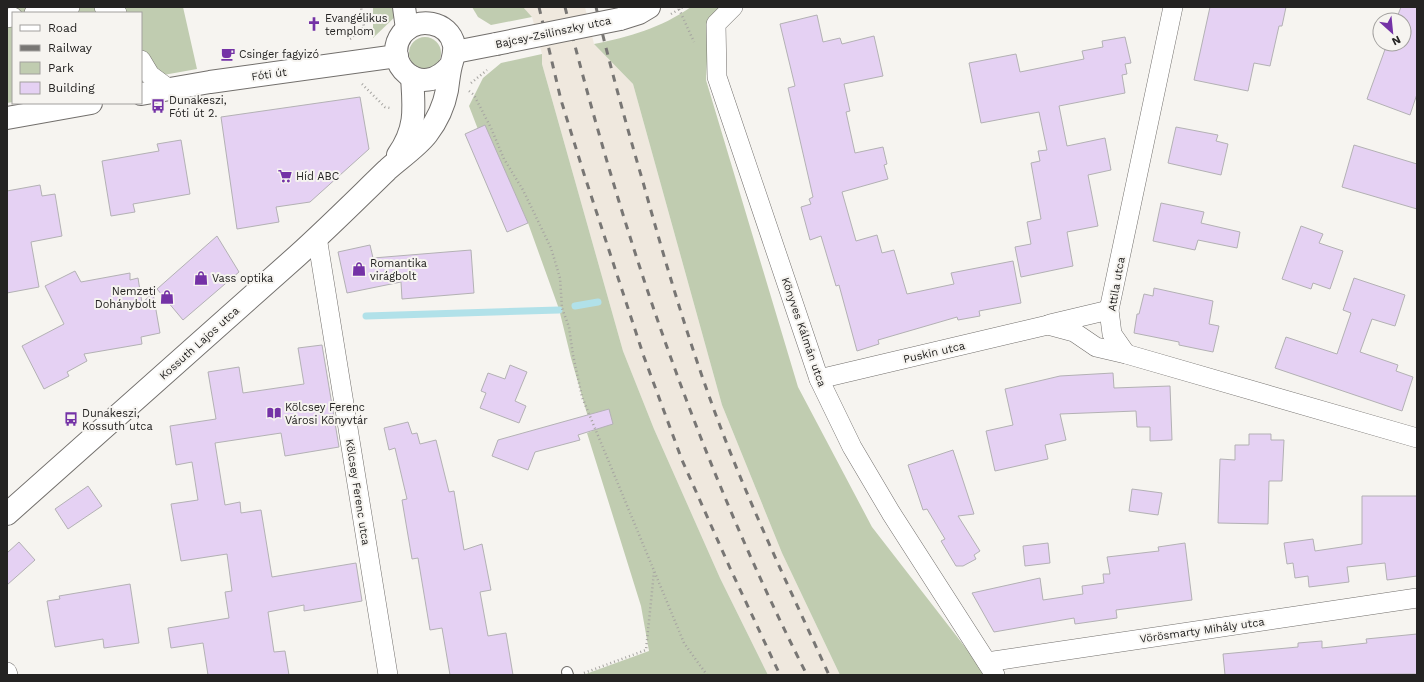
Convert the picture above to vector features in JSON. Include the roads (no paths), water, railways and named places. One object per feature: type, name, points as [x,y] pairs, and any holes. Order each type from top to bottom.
[{"type":"street","points":[[40,12],[70,7]]},
{"type":"street","points":[[104,7],[111,8],[116,12]]},
{"type":"street","points":[[404,7],[407,29]]},
{"type":"street","points":[[434,7],[442,27],[449,34],[453,43],[453,59],[444,74],[434,79],[423,80],[412,78],[399,65],[397,45],[401,36],[407,29],[418,23],[431,23],[442,27]]},
{"type":"street","name":"Bajcsy-Zsilinszky utca","points":[[453,59],[496,44],[620,19],[639,13],[649,7]]},
{"type":"street","name":"Könyves Kálmán utca","points":[[733,7],[716,24],[717,78],[819,379],[852,447],[891,513],[991,668]]},
{"type":"street","name":"Attila utca","points":[[1126,354],[1112,334],[1109,310],[1173,7]]},
{"type":"street","name":"Fóti út","points":[[142,94],[210,82],[397,56]]},
{"type":"street","name":"Kossuth Lajos utca","points":[[7,514],[318,237],[426,136],[439,116],[445,98],[453,59]]},
{"type":"street","points":[[142,62],[150,75],[170,89]]},
{"type":"street","name":"Kossuth Lajos utca","points":[[388,170],[411,131],[414,113],[412,78]]},
{"type":"street","points":[[7,118],[85,104]]},
{"type":"street","name":"Kölcsey Ferenc utca","points":[[318,237],[388,675]]},
{"type":"street","name":"Puskin utca","points":[[819,379],[1109,310]]},
{"type":"street","name":"Puskin utca","points":[[1048,325],[1074,332],[1096,347],[1126,354]]},
{"type":"street","points":[[1126,354],[1417,438]]},
{"type":"street","name":"Vörösmarty Mihály utca","points":[[991,668],[1417,598]]},
{"type":"waterway","points":[[575,306],[598,302]]},
{"type":"waterway","points":[[366,316],[559,310]]},
{"type":"railway","points":[[539,7],[561,100],[644,357],[682,460],[780,675]]},
{"type":"railway","points":[[565,7],[612,179],[667,348],[698,431],[732,514],[768,595],[807,675]]},
{"type":"railway","points":[[596,7],[618,95],[659,239],[703,379],[739,475],[783,576],[829,675]]},
{"type":"place","name":"Evangélikus templom","points":[[314,24]]},
{"type":"place","name":"Csinger fagyizó","points":[[228,54]]},
{"type":"place","name":"Dunakeszi, Fóti út 2.","points":[[158,106]]},
{"type":"place","name":"Híd ABC","points":[[285,176]]},
{"type":"place","name":"Romantika virágbolt","points":[[359,269]]},
{"type":"place","name":"Vass optika","points":[[201,278]]},
{"type":"place","name":"Nemzeti Dohánybolt","points":[[167,297]]},
{"type":"place","name":"Kölcsey Ferenc Városi Könyvtár","points":[[274,413]]},
{"type":"place","name":"Dunakeszi, Kossuth utca","points":[[71,419]]}]
